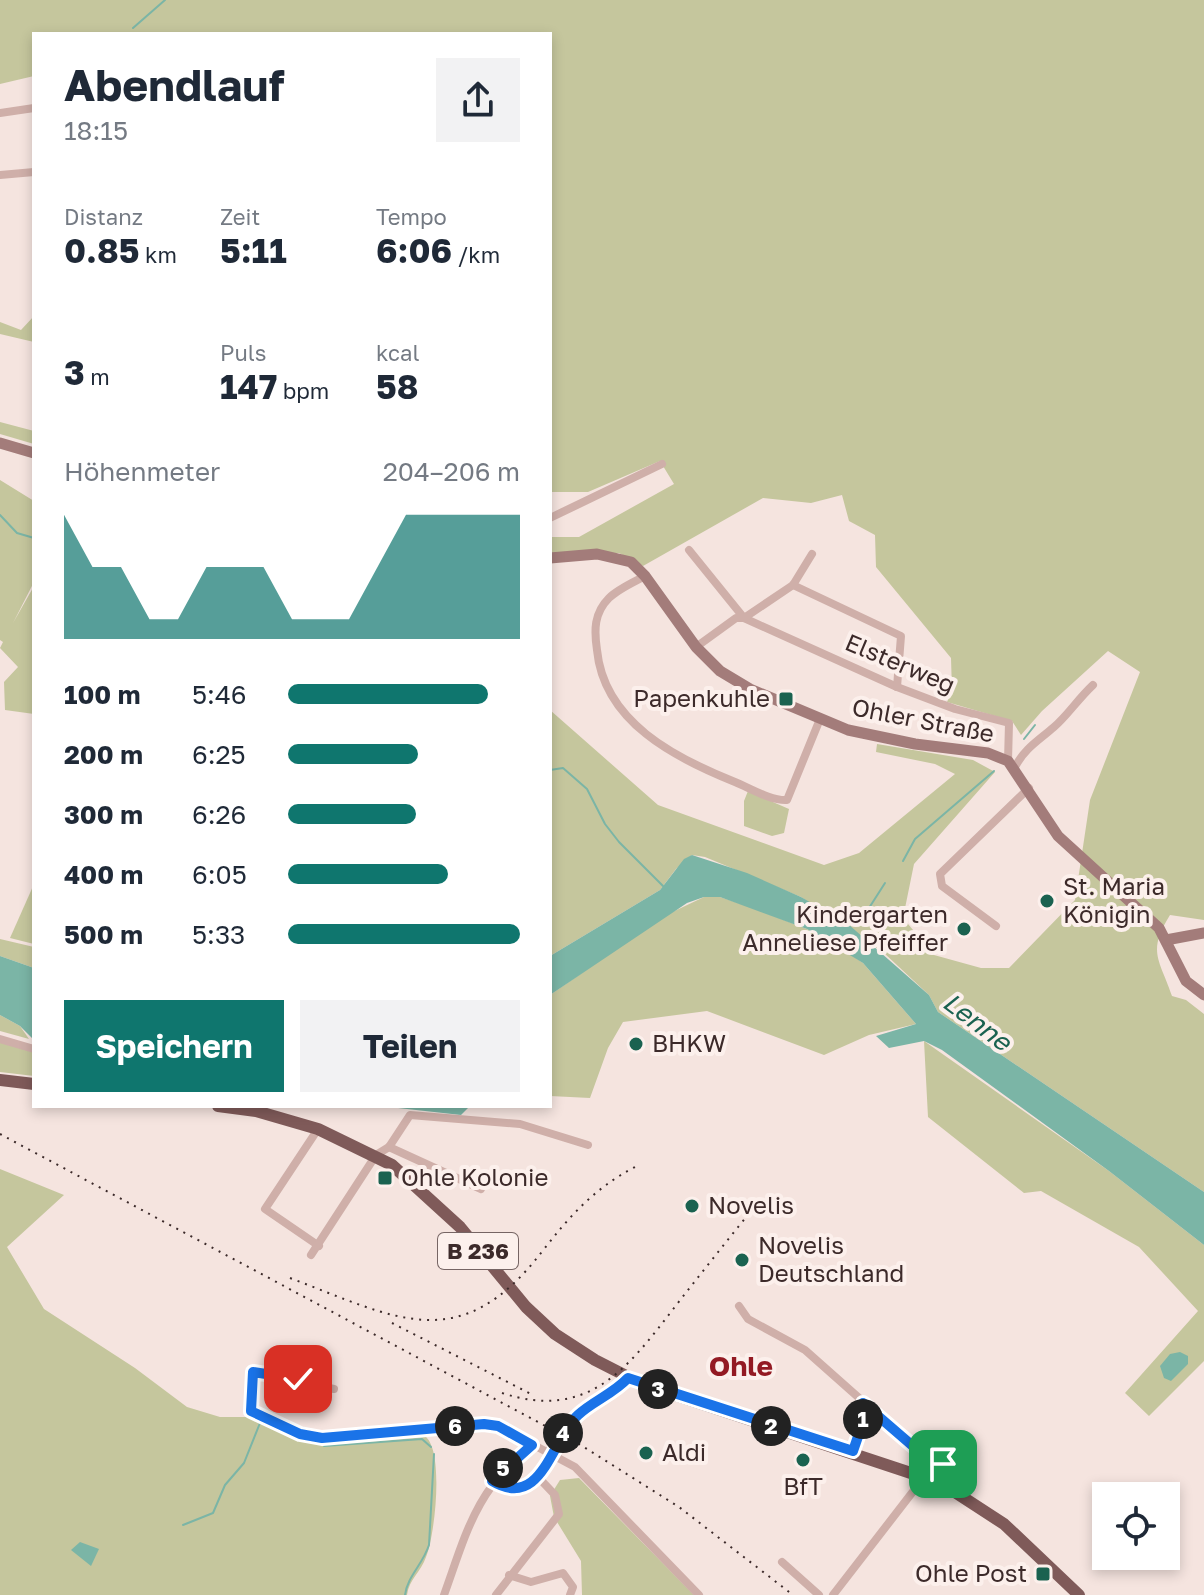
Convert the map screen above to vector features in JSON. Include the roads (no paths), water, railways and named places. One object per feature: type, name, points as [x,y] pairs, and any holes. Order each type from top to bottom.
[{"type":"main road","points":[[0,1080],[32,1084]]},
{"type":"main road","name":"B 236","points":[[233,1108],[318,1129],[376,1155],[408,1178],[451,1218],[509,1291],[555,1334],[628,1378],[925,1475],[965,1496],[1004,1524],[1079,1595]]},
{"type":"street","points":[[0,113],[32,108]]},
{"type":"street","points":[[0,175],[32,172]]},
{"type":"street","points":[[0,443],[32,452]]},
{"type":"street","points":[[552,517],[662,464]]},
{"type":"street","points":[[689,550],[744,618]]},
{"type":"street","name":"Ohler Straße","points":[[552,558],[597,554],[619,557],[645,576],[696,647],[720,671],[750,689],[820,719],[881,738],[988,753],[1012,764],[1058,836],[1166,940]]},
{"type":"street","points":[[696,647],[736,618],[744,618],[793,585],[812,554]]},
{"type":"street","points":[[645,576],[610,596],[594,628],[598,661],[609,692],[628,719],[659,745],[701,769],[782,801],[787,800],[820,719]]},
{"type":"street","points":[[793,585],[901,636],[897,687]]},
{"type":"street","name":"Elsterweg","points":[[744,618],[897,687],[955,709],[1009,723],[1012,764]]},
{"type":"street","name":"Ohler Straße","points":[[1012,764],[1057,725],[1071,705],[1093,685]]},
{"type":"street","points":[[996,926],[942,886],[940,874],[1029,788]]},
{"type":"street","points":[[1204,933],[1166,940],[1186,981],[1204,995]]},
{"type":"street","points":[[0,1039],[32,1048]]},
{"type":"street","points":[[311,1255],[376,1155],[389,1147],[410,1115],[520,1124],[588,1145]]},
{"type":"street","points":[[318,1129],[265,1209],[319,1246]]},
{"type":"street","points":[[389,1147],[481,1189]]},
{"type":"street","points":[[739,1306],[748,1319],[805,1350],[929,1460],[943,1464]]},
{"type":"street","points":[[334,1389],[253,1372],[251,1411],[300,1434],[322,1438],[484,1424],[498,1426],[575,1467],[699,1595]]},
{"type":"street","points":[[492,1481],[505,1489],[520,1487],[541,1473],[574,1419],[614,1393],[628,1378]]},
{"type":"street","points":[[853,1451],[863,1422],[863,1403]]},
{"type":"street","points":[[444,1595],[481,1500],[492,1481],[532,1445]]},
{"type":"street","points":[[496,1595],[559,1514],[555,1495],[541,1473]]},
{"type":"street","points":[[833,1595],[925,1475]]},
{"type":"street","points":[[782,1562],[819,1595]]},
{"type":"street","points":[[509,1575],[531,1582],[563,1573],[573,1587],[570,1595]]},
{"type":"water","points":[[692,855],[747,873],[801,897],[848,924],[929,995],[938,1012],[1204,1192],[1204,1245],[1109,1171],[942,1050],[924,1041],[889,1048],[876,1036],[916,1024],[863,963],[807,929],[720,897],[704,897],[687,903],[552,994],[552,955],[660,890],[684,859]]},
{"type":"water","points":[[0,956],[32,967],[32,1038],[20,1026],[0,1015]]},
{"type":"water","points":[[398,1108],[468,1108],[461,1115]]},
{"type":"water","points":[[1180,1352],[1188,1356],[1188,1364],[1171,1381],[1164,1378],[1160,1366],[1170,1354]]},
{"type":"water","points":[[80,1542],[99,1549],[91,1566],[71,1550]]},
{"type":"waterway","points":[[133,28],[165,0]]},
{"type":"waterway","points":[[0,515],[17,533],[32,537]]},
{"type":"waterway","points":[[1024,739],[1035,725]]},
{"type":"waterway","points":[[552,770],[563,768],[587,789],[605,824],[619,842],[663,886]]},
{"type":"waterway","points":[[903,861],[915,839],[994,771]]},
{"type":"waterway","points":[[846,926],[869,908],[885,883]]},
{"type":"waterway","points":[[183,1525],[213,1513],[225,1485],[244,1463],[260,1423]]},
{"type":"waterway","points":[[324,1446],[422,1439],[431,1447]]},
{"type":"waterway","points":[[405,1595],[429,1545],[434,1454]]},
{"type":"railway","points":[[0,1134],[579,1444],[679,1507],[793,1595]]},
{"type":"railway","points":[[290,1278],[394,1315],[424,1320],[453,1318],[482,1307],[511,1286],[583,1205],[635,1167]]},
{"type":"railway","points":[[502,1393],[532,1400],[559,1400],[603,1384],[639,1351],[747,1216]]},
{"type":"railway","points":[[392,1323],[531,1394]]},
{"type":"place","name":"Papenkuhle","points":[[786,699]]},
{"type":"place","name":"St. Maria Königin","points":[[1047,901]]},
{"type":"place","name":"Kindergarten Anneliese Pfeiffer","points":[[964,929]]},
{"type":"place","name":"BHKW","points":[[636,1044]]},
{"type":"place","name":"Ohle Kolonie","points":[[385,1178]]},
{"type":"place","name":"Novelis","points":[[692,1206]]},
{"type":"place","name":"Novelis Deutschland","points":[[742,1260]]},
{"type":"place","name":"Aldi","points":[[646,1453]]},
{"type":"place","name":"BfT","points":[[803,1460]]},
{"type":"place","name":"Ohle Post","points":[[1043,1574]]},
{"type":"district","name":"Ohle","points":[[741,1366]]},
{"type":"water label","name":"Lenne","points":[[977,1022]]}]
